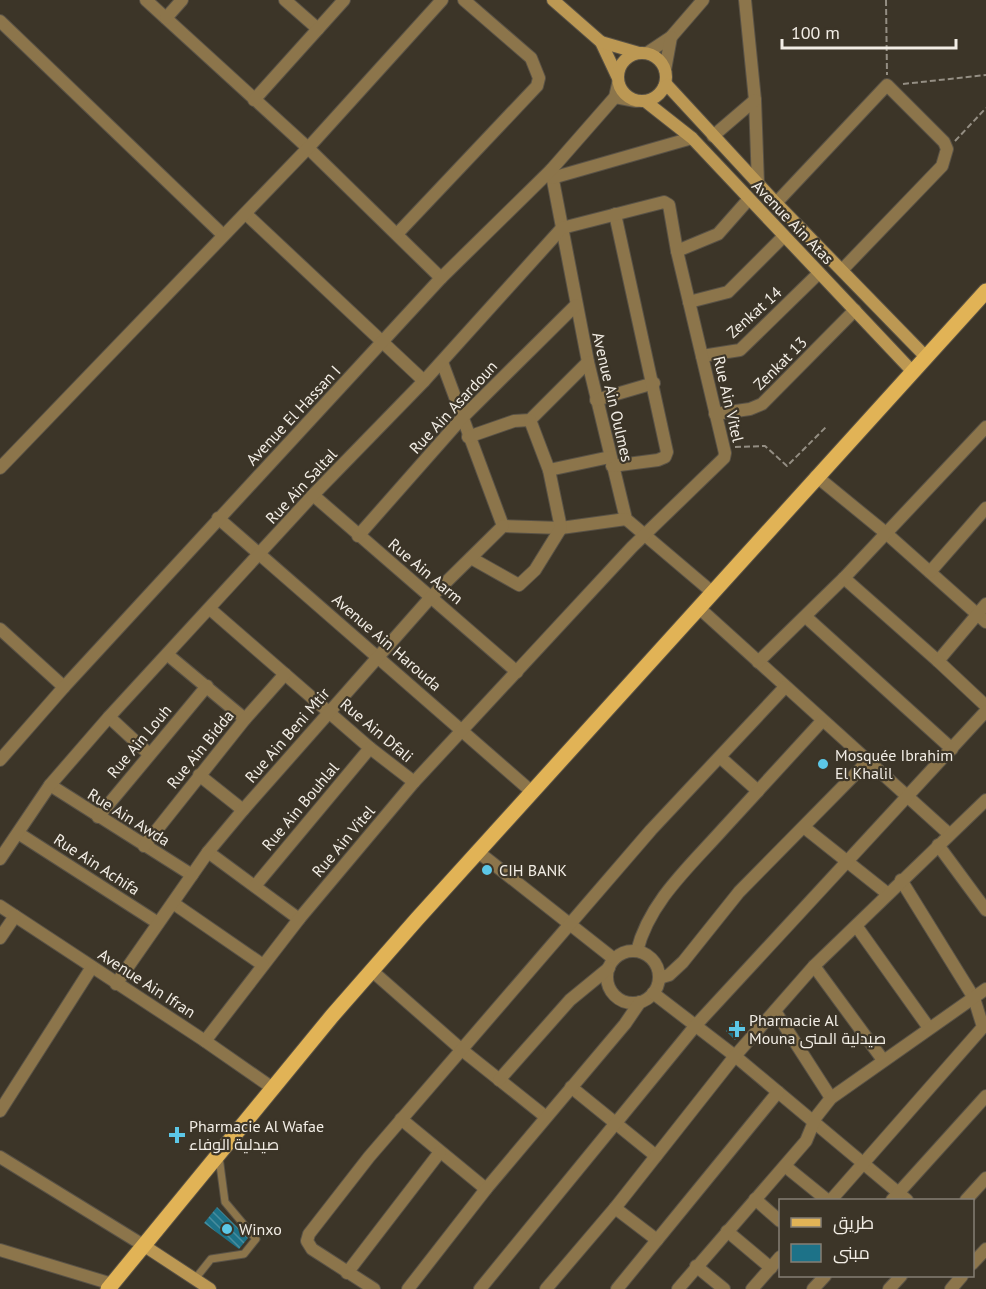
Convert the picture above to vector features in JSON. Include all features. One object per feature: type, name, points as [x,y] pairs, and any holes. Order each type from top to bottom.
[{"type":"main road","points":[[110,1286],[219,1157],[371,970],[816,476],[986,291]]},
{"type":"street","points":[[146,0],[308,148],[441,278]]},
{"type":"street","points":[[166,18],[182,0]]},
{"type":"street","points":[[285,0],[318,28]]},
{"type":"street","points":[[254,100],[344,0]]},
{"type":"street","points":[[0,468],[223,235],[246,214],[442,0]]},
{"type":"street","points":[[397,234],[537,86],[539,78],[531,58],[464,0]]},
{"type":"street","points":[[553,0],[601,42],[658,59],[665,70]]},
{"type":"street","points":[[617,86],[626,58],[643,53],[671,37],[703,0]]},
{"type":"street","points":[[746,0],[755,100],[758,184]]},
{"type":"street","points":[[0,21],[223,235]]},
{"type":"street","points":[[601,42],[617,86],[622,92],[640,101],[653,99],[664,87],[671,37]]},
{"type":"street","name":"Avenue Ain Atas","points":[[664,87],[667,85],[776,203],[926,357]]},
{"type":"street","points":[[776,203],[887,85],[944,142],[947,149],[942,166],[842,270]]},
{"type":"street","name":"Avenue El Hassan I","points":[[0,760],[64,687],[441,278],[551,174],[617,86]]},
{"type":"street","points":[[713,136],[755,100]]},
{"type":"street","name":"Avenue Ain Atas","points":[[640,101],[692,138],[748,200],[912,371]]},
{"type":"street","points":[[551,174],[692,138]]},
{"type":"street","name":"Avenue Ain Oulmes","points":[[551,174],[596,400],[626,519]]},
{"type":"street","points":[[677,251],[718,234],[748,200]]},
{"type":"street","name":"Rue Ain Vitel","points":[[206,1041],[299,919],[414,782],[464,731],[616,564],[720,465],[725,453],[677,251],[670,207],[664,202],[615,214]]},
{"type":"street","points":[[246,214],[424,381]]},
{"type":"street","points":[[549,470],[611,461],[658,460],[666,455],[668,447],[615,214],[562,228]]},
{"type":"street","name":"Rue Ain Saltal","points":[[0,859],[50,785],[109,717],[313,495],[442,362],[562,228]]},
{"type":"street","points":[[689,302],[728,292],[783,237]]},
{"type":"street","name":"Zenkat 14","points":[[702,356],[740,350],[819,273]]},
{"type":"street","name":"Rue Ain Asardoun","points":[[358,536],[462,418],[576,305]]},
{"type":"street","name":"Zenkat 13","points":[[715,414],[750,409],[762,404],[855,310]]},
{"type":"street","points":[[442,362],[503,526],[561,528],[626,519],[712,592]]},
{"type":"street","points":[[468,437],[514,421],[530,420],[588,362]]},
{"type":"street","points":[[596,400],[654,383]]},
{"type":"street","points":[[471,558],[519,585],[535,570],[561,528],[549,470],[530,420]]},
{"type":"street","points":[[758,662],[844,578],[986,427]]},
{"type":"street","points":[[816,476],[930,572],[983,613],[938,661]]},
{"type":"street","name":"Rue Ain Aarm","points":[[313,495],[517,672]]},
{"type":"street","points":[[930,572],[985,509]]},
{"type":"street","name":"Avenue Ain Harouda","points":[[219,518],[532,792]]},
{"type":"street","name":"Rue Ain Beni Mtir","points":[[116,984],[208,852],[243,810],[431,597],[503,526]]},
{"type":"street","points":[[844,578],[986,706]]},
{"type":"street","points":[[698,607],[949,834]]},
{"type":"street","name":"Rue Ain Dfali","points":[[210,609],[370,748],[414,782]]},
{"type":"street","points":[[806,617],[952,749]]},
{"type":"street","points":[[0,629],[64,687]]},
{"type":"street","points":[[168,655],[245,719]]},
{"type":"street","name":"Rue Ain Bidda","points":[[144,846],[199,775],[285,674]]},
{"type":"street","name":"Rue Ain Louh","points":[[98,817],[207,686]]},
{"type":"street","points":[[374,1289],[308,1245],[309,1234],[335,1198],[401,1119],[651,830],[721,758],[785,687]]},
{"type":"street","points":[[480,1289],[696,1025],[986,711]]},
{"type":"street","points":[[109,717],[149,754]]},
{"type":"street","points":[[637,951],[646,923],[655,907],[822,721]]},
{"type":"street","name":"Rue Ain Bouhlal","points":[[255,886],[370,748]]},
{"type":"street","points":[[721,758],[758,791]]},
{"type":"street","points":[[659,978],[675,970],[739,892],[805,828],[868,761]]},
{"type":"street","points":[[199,775],[243,810]]},
{"type":"street","name":"Rue Ain Awda","points":[[50,785],[192,875]]},
{"type":"street","points":[[546,1289],[615,1208],[735,1056],[814,966],[857,927],[938,844],[984,805]]},
{"type":"street","points":[[805,828],[888,894]]},
{"type":"street","name":"Rue Ain Achifa","points":[[18,833],[158,924]]},
{"type":"street","points":[[938,844],[986,910]]},
{"type":"street","points":[[477,851],[572,924],[612,963]]},
{"type":"street","points":[[208,852],[299,919]]},
{"type":"street","points":[[830,1199],[984,1028],[974,998],[901,880]]},
{"type":"street","points":[[173,903],[263,965]]},
{"type":"street","name":"Avenue Ain Ifran","points":[[0,906],[206,1041],[274,1089]]},
{"type":"street","points":[[0,938],[15,916]]},
{"type":"street","points":[[857,927],[929,1028]]},
{"type":"street","points":[[408,1289],[486,1189],[625,1024],[640,1002],[653,993],[659,978],[655,964],[647,956],[637,951],[625,952],[570,1000],[499,1080]]},
{"type":"street","points":[[612,963],[607,979],[610,990],[618,998],[629,1003],[640,1002]]},
{"type":"street","points":[[814,966],[883,1060]]},
{"type":"street","points":[[0,1111],[92,967]]},
{"type":"street","points":[[371,970],[462,1050],[546,1117]]},
{"type":"street","points":[[678,1289],[810,1135],[814,1122],[831,1098],[986,989]]},
{"type":"street","points":[[653,993],[735,1056],[864,1163],[899,1198],[986,1096]]},
{"type":"street","points":[[775,1011],[831,1098]]},
{"type":"street","points":[[571,1087],[656,1156]]},
{"type":"street","points":[[617,1289],[778,1092]]},
{"type":"street","points":[[401,1119],[486,1189]]},
{"type":"street","points":[[347,1273],[440,1152]]},
{"type":"street","points":[[0,1157],[210,1289]]},
{"type":"street","points":[[785,1166],[828,1199]]},
{"type":"street","points":[[967,1199],[986,1178]]},
{"type":"street","points":[[755,1199],[779,1220]]},
{"type":"street","points":[[615,1208],[657,1240]]},
{"type":"street","points":[[727,1231],[771,1268]]},
{"type":"street","points":[[974,1259],[986,1249]]},
{"type":"street","points":[[0,1250],[110,1286]]},
{"type":"street","points":[[752,1289],[779,1258]]},
{"type":"street","points":[[696,1266],[724,1289]]},
{"type":"street","points":[[813,1289],[823,1277]]},
{"type":"street","points":[[890,1289],[899,1277]]},
{"type":"street","points":[[951,1289],[960,1277]]},
{"type":"lane","points":[[195,1279],[211,1259],[244,1254],[255,1239],[225,1202],[219,1157]]},
{"type":"path","points":[[886,0],[887,85],[986,75]]},
{"type":"path","points":[[947,149],[986,108]]},
{"type":"path","points":[[723,447],[765,446],[787,466],[827,426]]},
{"type":"building","points":[[736,1019],[746,1028],[735,1040],[726,1031]]},
{"type":"building","name":"Winxo","points":[[217,1207],[248,1238],[239,1249],[204,1223]]},
{"type":"place","name":"Mosquée Ibrahim El Khalil","points":[[823,764]]},
{"type":"place","name":"CIH BANK","points":[[487,870]]},
{"type":"place","name":"Pharmacie Al Mouna صيدلية المنى","points":[[737,1029]]},
{"type":"place","name":"Pharmacie Al Wafae صيدلية الوفاء","points":[[177,1135]]},
{"type":"place","name":"Winxo","points":[[227,1229]]}]
